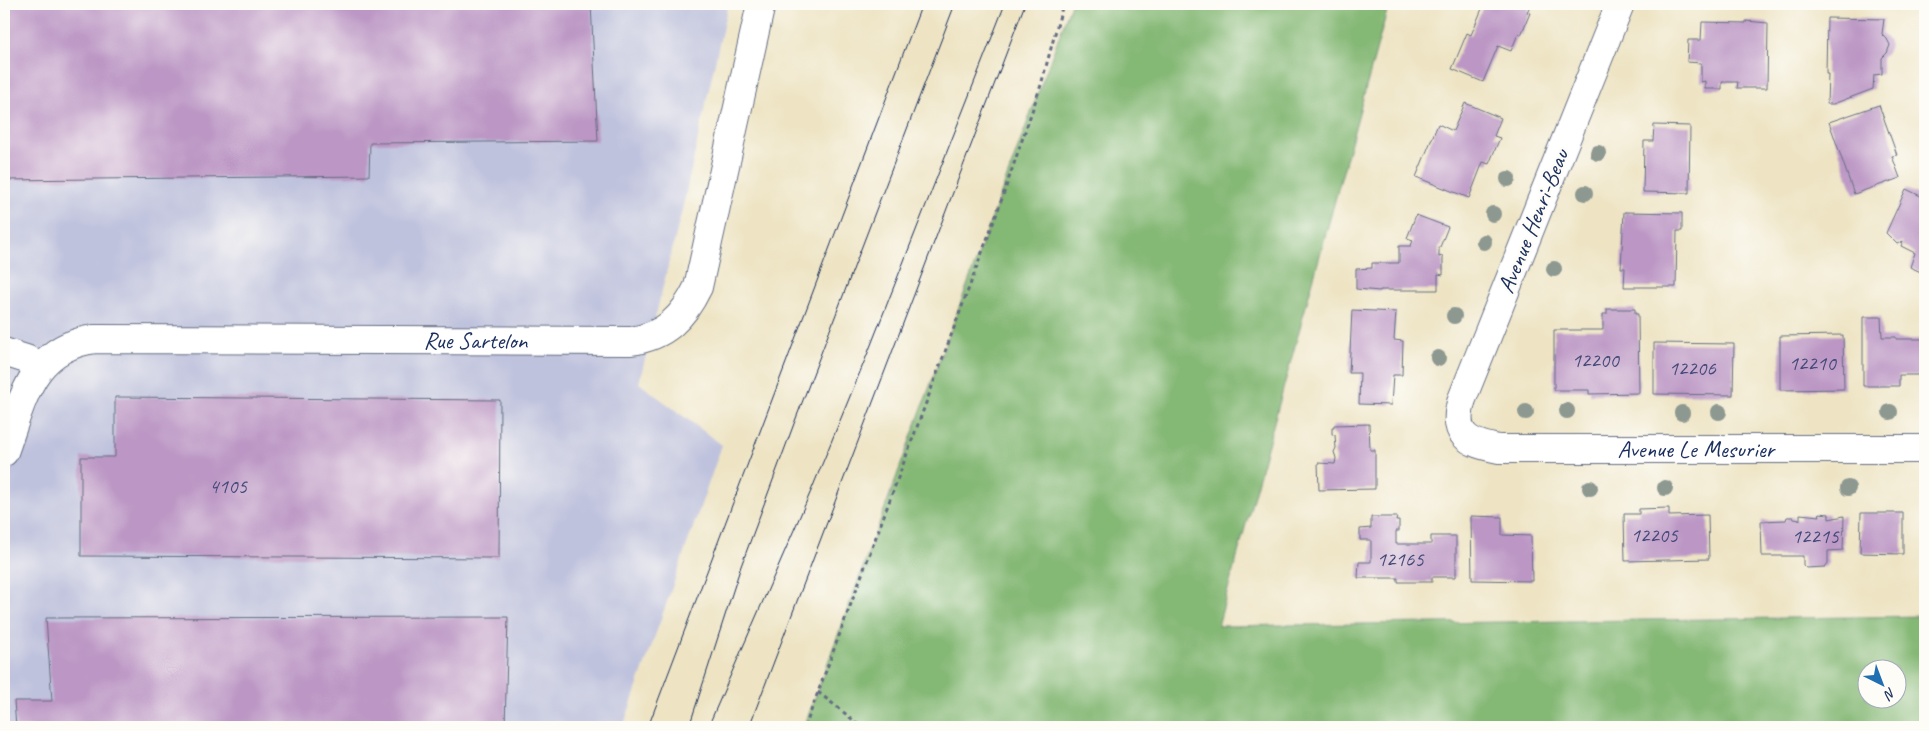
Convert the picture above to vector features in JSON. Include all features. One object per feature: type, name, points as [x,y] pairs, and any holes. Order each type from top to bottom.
[{"type":"street","name":"Rue Sartelon","points":[[4,452],[27,389],[40,367],[48,358],[69,345],[81,341],[95,339],[631,341],[646,339],[658,334],[674,322],[687,308],[698,287],[761,4]]},
{"type":"street","name":"Avenue Henri-Beau","points":[[1467,439],[1462,435],[1458,419],[1462,399],[1620,4]]},
{"type":"street","points":[[4,352],[26,359],[40,367]]},
{"type":"street","name":"Avenue Le Mesurier","points":[[1467,439],[1476,444],[1499,450],[1925,449]]},
{"type":"path","points":[[805,727],[998,210],[1042,85],[1064,4]]},
{"type":"path","points":[[818,692],[862,727]]},
{"type":"shaded area","points":[[4,4],[728,4],[682,210],[639,383],[722,445],[623,727],[4,727]]},
{"type":"green space","points":[[1071,4],[1389,4],[1218,626],[1925,616],[1925,727],[804,727]]},
{"type":"building","points":[[4,4],[591,4],[598,141],[370,143],[369,176],[4,180]]},
{"type":"building","points":[[1484,4],[1531,4],[1527,12],[1530,13],[1521,35],[1518,34],[1511,51],[1498,46],[1483,82],[1452,69],[1467,33],[1471,35]]},
{"type":"building","points":[[1827,18],[1884,19],[1882,34],[1890,45],[1887,53],[1882,58],[1882,74],[1874,75],[1873,89],[1833,104],[1827,104]]},
{"type":"building","points":[[1746,21],[1768,23],[1767,88],[1737,88],[1738,82],[1722,82],[1722,89],[1705,89],[1705,81],[1701,82],[1701,63],[1687,62],[1688,40],[1701,40],[1702,22],[1746,23]]},
{"type":"building","points":[[1465,103],[1501,118],[1494,136],[1500,138],[1489,164],[1483,162],[1469,198],[1416,177],[1438,124],[1453,131]]},
{"type":"building","points":[[1879,105],[1897,155],[1892,156],[1900,178],[1854,194],[1829,122]]},
{"type":"building","points":[[1654,125],[1690,126],[1689,193],[1643,192],[1644,141],[1653,141]]},
{"type":"building","points":[[1906,189],[1925,198],[1925,274],[1910,267],[1915,253],[1901,246],[1903,241],[1897,244],[1886,233]]},
{"type":"building","points":[[1624,212],[1682,213],[1682,231],[1677,231],[1676,287],[1624,287],[1625,268],[1621,268]]},
{"type":"building","points":[[1416,215],[1448,227],[1439,246],[1439,257],[1443,256],[1443,275],[1438,274],[1438,290],[1380,291],[1356,289],[1356,269],[1372,268],[1372,263],[1399,263],[1399,246],[1411,246],[1413,240],[1407,238]]},
{"type":"building","points":[[1607,309],[1635,309],[1635,314],[1638,314],[1639,393],[1589,394],[1589,390],[1554,390],[1554,330],[1603,330],[1603,314],[1607,314]]},
{"type":"building","points":[[1352,310],[1396,312],[1394,340],[1403,341],[1402,375],[1393,375],[1391,405],[1359,404],[1360,373],[1349,373]]},
{"type":"building","points":[[1863,317],[1881,317],[1882,337],[1925,339],[1925,375],[1899,375],[1899,386],[1863,386]]},
{"type":"building","points":[[1843,335],[1844,389],[1780,390],[1780,336]]},
{"type":"building","points":[[1654,343],[1734,344],[1733,395],[1654,394]]},
{"type":"building","points":[[115,397],[500,400],[499,558],[81,556],[81,457],[115,457]]},
{"type":"building","points":[[1369,424],[1370,450],[1375,450],[1375,489],[1319,490],[1318,463],[1335,464],[1335,435],[1332,434],[1332,427],[1334,425]]},
{"type":"building","points":[[1669,508],[1669,516],[1708,515],[1709,559],[1625,561],[1624,514],[1639,514],[1639,509]]},
{"type":"building","points":[[1819,513],[1829,514],[1829,519],[1844,516],[1843,550],[1828,551],[1828,563],[1825,567],[1806,568],[1803,565],[1803,556],[1762,556],[1761,521],[1786,520],[1787,517],[1800,520],[1800,514],[1820,516]]},
{"type":"building","points":[[1861,513],[1903,513],[1903,554],[1860,553]]},
{"type":"building","points":[[1471,516],[1502,517],[1502,535],[1531,536],[1532,581],[1472,580]]},
{"type":"building","points":[[1371,517],[1397,517],[1396,521],[1399,521],[1399,531],[1396,531],[1396,544],[1431,544],[1431,536],[1456,536],[1456,577],[1432,577],[1432,582],[1398,582],[1398,578],[1358,578],[1359,562],[1371,562],[1371,540],[1360,540],[1360,529],[1371,528]]},
{"type":"building","points":[[508,617],[505,727],[16,727],[14,701],[52,701],[46,618]]},
{"type":"tram line","points":[[648,727],[922,4]]},
{"type":"tram line","points":[[689,727],[741,566],[955,4]]},
{"type":"tram line","points":[[708,727],[811,491],[867,355],[1005,4]]},
{"type":"tram line","points":[[749,727],[1025,4]]}]
